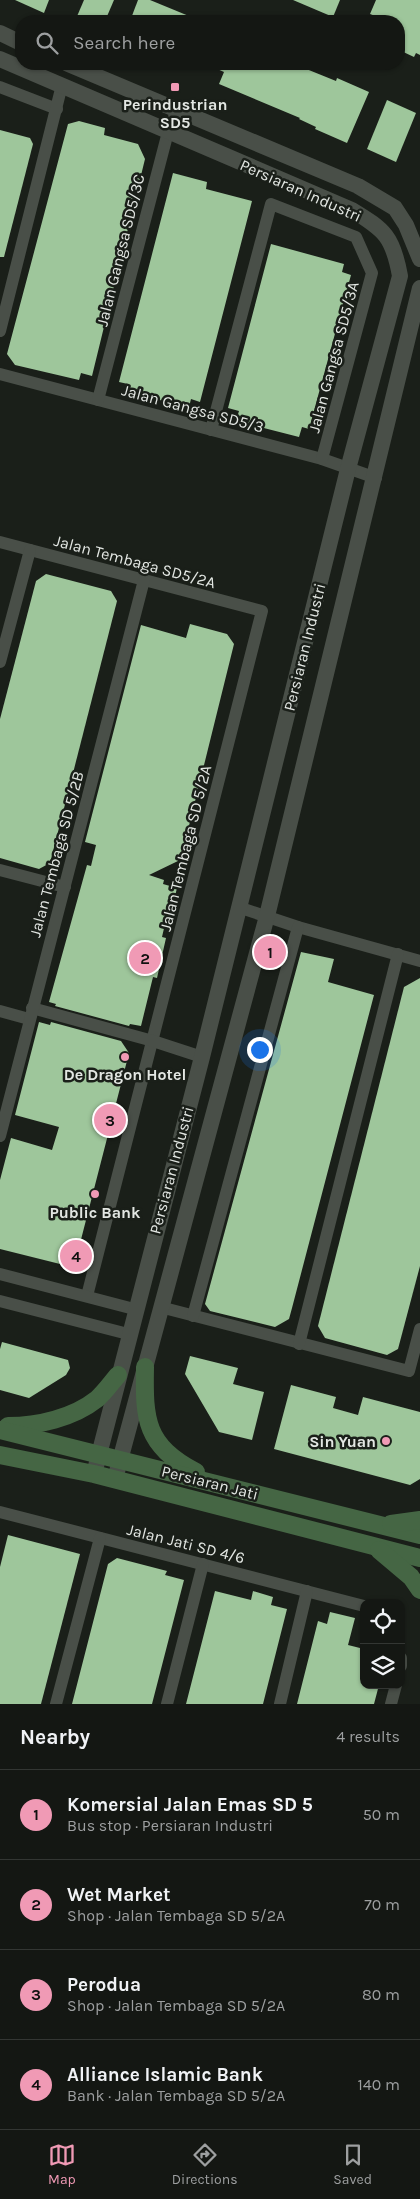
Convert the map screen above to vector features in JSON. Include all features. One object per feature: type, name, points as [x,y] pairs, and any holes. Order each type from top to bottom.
[{"type":"main road","points":[[144,1367],[144,1407],[154,1437],[166,1453],[217,1483]]},
{"type":"main road","points":[[0,1428],[26,1426],[66,1416],[97,1399],[118,1376]]},
{"type":"main road","name":"Persiaran Jati","points":[[0,1428],[420,1535]]},
{"type":"main road","name":"Persiaran Jati","points":[[0,1454],[94,1474],[420,1558]]},
{"type":"main road","points":[[380,1525],[420,1520]]},
{"type":"main road","points":[[376,1547],[411,1577],[420,1590]]},
{"type":"street","points":[[0,33],[15,40]]},
{"type":"street","name":"Persiaran Industri","points":[[0,58],[15,65]]},
{"type":"street","name":"Persiaran Industri","points":[[28,70],[352,210],[376,224],[389,238],[396,253],[400,276],[348,469],[202,1057],[134,1309],[94,1474]]},
{"type":"street","name":"Persiaran Industri","points":[[82,70],[358,186],[394,208],[406,225],[420,259]]},
{"type":"street","points":[[0,331],[62,85]]},
{"type":"street","points":[[0,87],[57,109]]},
{"type":"street","name":"Jalan Gangsa SD5/3C","points":[[98,400],[168,132],[177,110]]},
{"type":"street","name":"Jalan Gangsa SD5/3A","points":[[211,430],[271,204],[356,237],[372,272],[322,460]]},
{"type":"street","name":"Persiaran Industri","points":[[114,1479],[267,916],[376,478],[420,288]]},
{"type":"street","name":"Jalan Gangsa SD5/3","points":[[0,374],[322,460],[376,478]]},
{"type":"street","name":"Jalan Tembaga SD5/2A","points":[[0,542],[262,611]]},
{"type":"street","points":[[0,662],[30,550]]},
{"type":"street","name":"Jalan Tembaga SD 5/2B","points":[[0,1136],[144,580]]},
{"type":"street","name":"Jalan Tembaga SD 5/2A","points":[[87,1296],[262,611]]},
{"type":"street","points":[[0,870],[64,887]]},
{"type":"street","points":[[238,908],[298,927],[420,960]]},
{"type":"street","points":[[193,1316],[298,927]]},
{"type":"street","points":[[299,1344],[398,954]]},
{"type":"street","points":[[0,1011],[31,1014],[153,1040],[202,1057]]},
{"type":"street","points":[[0,1274],[134,1309]]},
{"type":"street","points":[[0,1302],[128,1334]]},
{"type":"street","points":[[160,1307],[409,1371],[420,1329]]},
{"type":"street","name":"Jalan Jati SD 4/6","points":[[0,1512],[360,1605]]},
{"type":"street","points":[[56,1704],[100,1538]]},
{"type":"street","points":[[166,1704],[203,1564]]},
{"type":"street","points":[[280,1704],[307,1591]]},
{"type":"street","points":[[392,1704],[395,1689]]},
{"type":"building","points":[[15,0],[49,0],[44,13]]},
{"type":"building","points":[[84,0],[114,0],[108,15],[78,15]]},
{"type":"building","points":[[138,0],[150,0],[186,15],[132,15]]},
{"type":"building","points":[[293,0],[340,0],[334,15],[328,15]]},
{"type":"building","points":[[376,0],[420,0],[420,55],[416,53],[414,57],[405,53],[405,15],[370,14]]},
{"type":"building","points":[[220,70],[309,70],[336,81],[337,78],[369,92],[347,143],[315,129],[316,127],[300,118],[219,84],[224,72]]},
{"type":"building","points":[[387,100],[416,113],[396,162],[367,149]]},
{"type":"building","points":[[79,121],[105,128],[104,135],[138,144],[145,159],[92,376],[81,373],[79,380],[15,365],[7,354],[68,124]]},
{"type":"building","points":[[0,130],[30,138],[33,144],[4,257],[0,257]]},
{"type":"building","points":[[173,173],[207,182],[206,189],[252,201],[200,402],[191,399],[189,407],[126,392],[128,384],[119,382]]},
{"type":"building","points":[[271,244],[344,264],[342,272],[351,275],[309,429],[302,427],[299,437],[236,421],[239,411],[228,408]]},
{"type":"building","points":[[46,574],[111,591],[117,601],[50,863],[39,869],[0,858],[0,719],[36,581]]},
{"type":"building","points":[[190,624],[227,634],[234,644],[182,854],[179,854],[178,861],[149,875],[164,880],[163,884],[177,888],[174,900],[171,898],[162,937],[166,938],[157,978],[153,977],[141,1026],[130,1024],[129,1026],[55,1006],[56,1004],[49,1002],[87,865],[91,866],[96,845],[85,842],[141,625],[186,638]]},
{"type":"building","points":[[301,952],[334,959],[328,982],[374,995],[289,1319],[275,1327],[210,1311],[205,1304]]},
{"type":"building","points":[[420,978],[420,1266],[398,1349],[387,1355],[325,1338],[318,1326],[404,987]]},
{"type":"building","points":[[39,1022],[50,1025],[51,1022],[121,1041],[129,1053],[76,1259],[64,1265],[0,1249],[0,1180],[11,1138],[52,1150],[59,1127],[15,1115]]},
{"type":"building","points":[[2,1342],[68,1360],[70,1368],[66,1375],[29,1398],[0,1390],[0,1349]]},
{"type":"building","points":[[190,1356],[238,1368],[233,1384],[264,1392],[252,1440],[219,1432],[185,1374]]},
{"type":"building","points":[[291,1385],[336,1397],[333,1408],[358,1415],[363,1397],[420,1412],[420,1479],[410,1485],[274,1449]]},
{"type":"building","points":[[8,1535],[80,1554],[41,1704],[0,1704],[0,1567]]},
{"type":"building","points":[[117,1558],[167,1571],[165,1575],[184,1580],[152,1704],[72,1704],[108,1564]]},
{"type":"building","points":[[215,1591],[251,1600],[253,1591],[273,1597],[271,1605],[287,1609],[263,1704],[186,1704]]},
{"type":"building","points":[[330,1612],[355,1618],[348,1645],[360,1648],[360,1689],[378,1689],[374,1704],[297,1704],[318,1621],[327,1624]]},
{"type":"place","name":"Perindustrian SD5","points":[[175,87]]},
{"type":"place","name":"Komersial Jalan Emas SD 5","points":[[270,952]]},
{"type":"place","name":"Wet Market","points":[[145,958]]},
{"type":"place","name":"De Dragon Hotel","points":[[125,1057]]},
{"type":"place","name":"Perodua","points":[[110,1120]]},
{"type":"place","name":"Public Bank","points":[[95,1194]]},
{"type":"place","name":"Alliance Islamic Bank","points":[[76,1256]]},
{"type":"place","name":"Sin Yuan","points":[[386,1441]]}]
